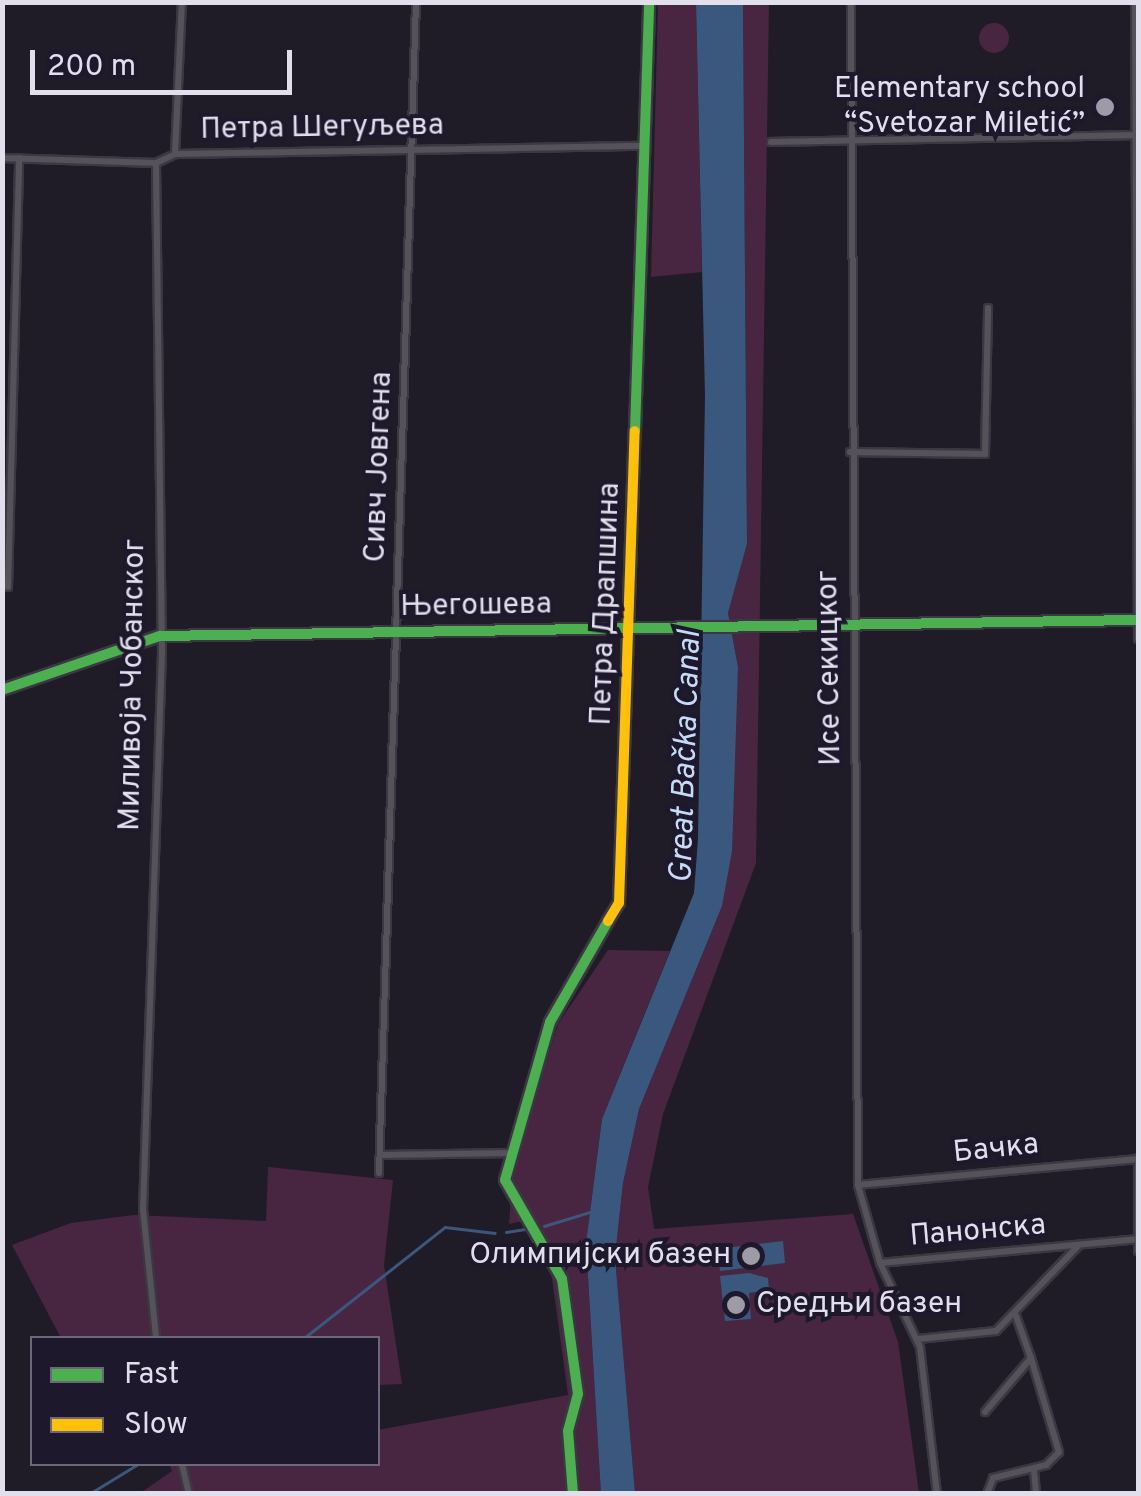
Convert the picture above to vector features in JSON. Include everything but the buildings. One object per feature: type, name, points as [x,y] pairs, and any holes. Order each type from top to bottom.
[{"type":"street","points":[[174,154],[182,2]]},
{"type":"street","name":"Сивч Јовгена","points":[[379,1173],[383,1155],[416,2]]},
{"type":"street","name":"Петра Драпшина","points":[[573,1494],[568,1432],[578,1394],[562,1280],[505,1180],[509,1153],[550,1022],[619,902],[633,630],[649,2]]},
{"type":"street","name":"Исе Секицког","points":[[851,2],[850,452],[860,1197]]},
{"type":"street","points":[[1134,2],[1138,135],[1138,639]]},
{"type":"street","points":[[771,142],[1138,135]]},
{"type":"street","name":"Петра Шегуљева","points":[[2,158],[156,162],[174,154],[645,146]]},
{"type":"street","points":[[8,587],[7,359],[18,158]]},
{"type":"street","name":"Миливоја Чобанског","points":[[156,162],[160,636],[143,1209],[156,1336]]},
{"type":"street","points":[[850,452],[984,454],[988,308]]},
{"type":"street","name":"Његошева","points":[[2,690],[160,636],[1138,620]]},
{"type":"street","points":[[383,1155],[509,1153]]},
{"type":"street","points":[[1138,1158],[1138,1250]]},
{"type":"street","name":"Бачка","points":[[858,1185],[1138,1158]]},
{"type":"street","name":"Панонска","points":[[860,1197],[880,1264],[917,1339],[937,1494]]},
{"type":"street","name":"Панонска","points":[[880,1264],[1137,1239]]},
{"type":"street","name":"Панонска","points":[[917,1339],[980,1336],[1016,1316],[1079,1246]]},
{"type":"street","points":[[986,1494],[992,1478],[1034,1470],[1059,1452],[1016,1316]]},
{"type":"street","points":[[985,1412],[1031,1358]]},
{"type":"street","points":[[182,1466],[189,1494]]},
{"type":"street","points":[[1034,1470],[1036,1494]]},
{"type":"shaded area","points":[[658,3],[696,3],[702,272],[651,277]]},
{"type":"shaded area","points":[[743,3],[769,3],[756,863],[663,1114],[648,1187],[654,1229],[853,1214],[898,1342],[919,1493],[635,1494],[615,1257],[623,1183],[639,1109],[722,906],[738,667],[728,613],[747,544]]},
{"type":"shaded area","points":[[994,23],[1004,28],[1009,38],[1004,48],[994,53],[984,48],[979,38],[984,28]]},
{"type":"shaded area","points":[[608,950],[670,951],[602,1119],[586,1243],[601,1493],[139,1494],[172,1471],[170,1466],[380,1466],[380,1430],[568,1395],[550,1264],[523,1221],[509,1224],[513,1167],[558,1024]]},
{"type":"shaded area","points":[[268,1167],[393,1180],[384,1265],[402,1384],[380,1385],[380,1336],[60,1336],[12,1245],[71,1223],[134,1215],[266,1221]]},
{"type":"water","points":[[696,3],[743,3],[747,544],[728,613],[738,667],[732,851],[722,906],[639,1109],[623,1183],[615,1257],[635,1493],[601,1494],[586,1243],[602,1119],[694,893],[698,839],[705,396]]},
{"type":"water","name":"Олимпијски базен","points":[[783,1241],[785,1263],[720,1271],[717,1249]]},
{"type":"water","name":"Средњи базен","points":[[749,1273],[768,1278],[769,1290],[749,1293],[751,1319],[725,1321],[720,1276]]},
{"type":"waterway","points":[[544,1226],[590,1212]]},
{"type":"waterway","points":[[307,1336],[445,1227],[495,1233]]},
{"type":"waterway","points":[[506,1232],[530,1228]]},
{"type":"waterway","points":[[89,1494],[135,1466]]},
{"type":"traffic: fast","points":[[635,431],[649,2]]},
{"type":"traffic: fast","points":[[2,690],[160,636],[1138,620]]},
{"type":"traffic: fast","points":[[573,1494],[568,1431],[578,1394],[562,1279],[505,1180],[550,1022],[608,921]]},
{"type":"traffic: slow","points":[[608,921],[619,903],[635,431]]},
{"type":"place","name":"Elementary school “Svetozar Miletić”","points":[[1105,107]]},
{"type":"place","name":"Олимпијски базен","points":[[751,1256]]},
{"type":"place","name":"Средњи базен","points":[[736,1305]]},
{"type":"water label","name":"Great Bačka Canal","points":[[687,757]]}]
